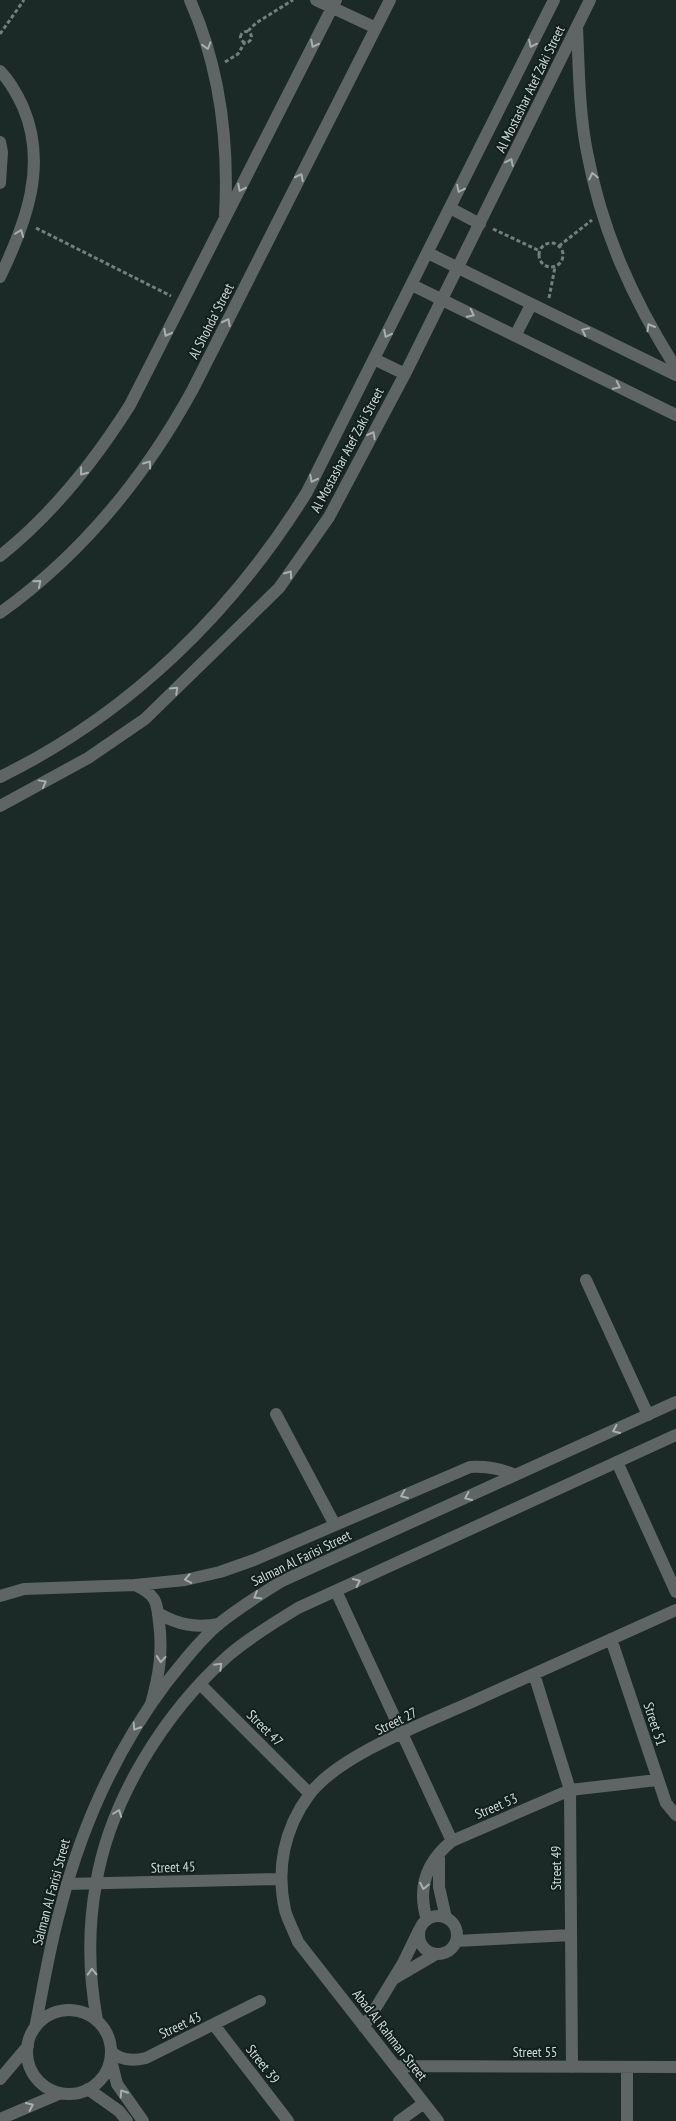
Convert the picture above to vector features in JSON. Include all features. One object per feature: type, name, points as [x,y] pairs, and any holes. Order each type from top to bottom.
[{"type":"street","points":[[190,0],[203,32],[213,69],[224,125],[226,156],[225,220]]},
{"type":"street","points":[[316,0],[334,4],[376,28]]},
{"type":"street","name":"Al Mostashar Atef Zaki Street","points":[[0,777],[38,756],[102,715],[162,668],[216,614],[265,555],[307,492],[554,0]]},
{"type":"street","name":"Al Mostashar Atef Zaki Street","points":[[0,806],[88,758],[145,719],[279,588],[329,517],[405,374],[590,0]]},
{"type":"street","name":"Al Shohda' Street","points":[[0,613],[39,583],[84,540],[126,493],[162,443],[193,389],[388,1]]},
{"type":"street","points":[[0,556],[38,523],[64,496],[110,436],[130,405],[334,4]]},
{"type":"street","points":[[577,27],[579,90],[587,151],[601,212],[622,270],[649,326],[676,368]]},
{"type":"street","points":[[0,71],[18,95],[28,119],[34,145],[35,171],[31,197],[24,222],[0,277]]},
{"type":"street","points":[[0,142],[2,152],[0,183]]},
{"type":"street","points":[[450,208],[480,224]]},
{"type":"street","points":[[428,253],[676,376]]},
{"type":"street","points":[[412,285],[676,415]]},
{"type":"street","points":[[515,336],[531,305]]},
{"type":"street","points":[[374,359],[405,374]]},
{"type":"street","points":[[586,1280],[648,1415]]},
{"type":"street","name":"Salman Al Farisi Street","points":[[35,2028],[51,1946],[67,1884],[84,1831],[102,1787],[125,1744],[151,1704],[198,1645],[219,1624],[250,1600],[282,1581],[676,1402]]},
{"type":"street","points":[[276,1414],[334,1525]]},
{"type":"street","points":[[144,2121],[117,2084],[107,2034],[97,2020],[92,1995],[91,1967],[96,1884],[108,1840],[124,1797],[171,1719],[200,1684],[230,1655],[262,1630],[298,1608],[676,1436]]},
{"type":"street","points":[[617,1462],[676,1592]]},
{"type":"street","points":[[0,1596],[24,1589],[135,1585],[185,1580],[220,1572],[470,1467],[486,1466],[501,1468],[515,1475]]},
{"type":"street","points":[[135,1585],[147,1591],[155,1601],[158,1613],[162,1644],[159,1675],[151,1704]]},
{"type":"street","points":[[336,1592],[452,1841]]},
{"type":"street","name":"Street 27","points":[[318,1968],[298,1942],[286,1911],[280,1879],[282,1856],[288,1834],[297,1813],[310,1794],[327,1776],[348,1762],[402,1734],[676,1610]]},
{"type":"street","points":[[158,1613],[175,1622],[194,1626],[219,1624]]},
{"type":"street","name":"Street 51","points":[[611,1639],[657,1780],[666,1804],[676,1815]]},
{"type":"street","name":"Street 49","points":[[534,1674],[570,1790],[572,2067]]},
{"type":"street","name":"Street 47","points":[[200,1684],[310,1794]]},
{"type":"street","name":"Street 53","points":[[427,1920],[422,1903],[422,1886],[428,1869],[452,1841],[570,1790],[657,1780]]},
{"type":"street","points":[[393,1979],[436,1954],[448,1951],[456,1940],[455,1928],[446,1918],[439,1887],[439,1855]]},
{"type":"street","name":"Street 45","points":[[67,1884],[280,1879]]},
{"type":"street","points":[[364,2027],[393,1979],[419,1930],[427,1920],[433,1917],[446,1918]]},
{"type":"street","points":[[419,1930],[420,1943],[430,1952],[436,1954]]},
{"type":"street","points":[[456,1940],[571,1935]]},
{"type":"street","name":"Abad Al Rahman Street","points":[[318,1968],[438,2121]]},
{"type":"street","name":"Street 43","points":[[111,2055],[124,2059],[139,2059],[214,2025],[260,2001]]},
{"type":"street","points":[[0,2079],[28,2046],[35,2028],[48,2016],[64,2010],[82,2012],[97,2020]]},
{"type":"street","name":"Street 39","points":[[214,2025],[288,2121]]},
{"type":"street","points":[[28,2046],[29,2064],[32,2072],[44,2085],[61,2093]]},
{"type":"street","points":[[0,2119],[61,2093],[79,2093],[88,2089],[103,2077],[111,2055]]},
{"type":"street","name":"Street 55","points":[[394,2066],[676,2067]]},
{"type":"street","points":[[627,2067],[627,2121]]},
{"type":"street","points":[[88,2089],[119,2111],[127,2121]]},
{"type":"street","points":[[398,2121],[424,2103]]},
{"type":"path","points":[[0,34],[24,0]]},
{"type":"path","points":[[245,42],[240,37],[244,31],[248,31],[256,23],[293,0]]},
{"type":"path","points":[[213,69],[238,54],[245,42],[249,42],[252,36],[248,31]]},
{"type":"path","points":[[559,246],[601,212]]},
{"type":"path","points":[[24,222],[183,303]]},
{"type":"path","points":[[480,224],[540,250]]},
{"type":"path","points":[[547,312],[555,267],[562,260],[562,250],[559,246],[548,243],[540,250],[539,256],[544,266],[555,267]]}]
